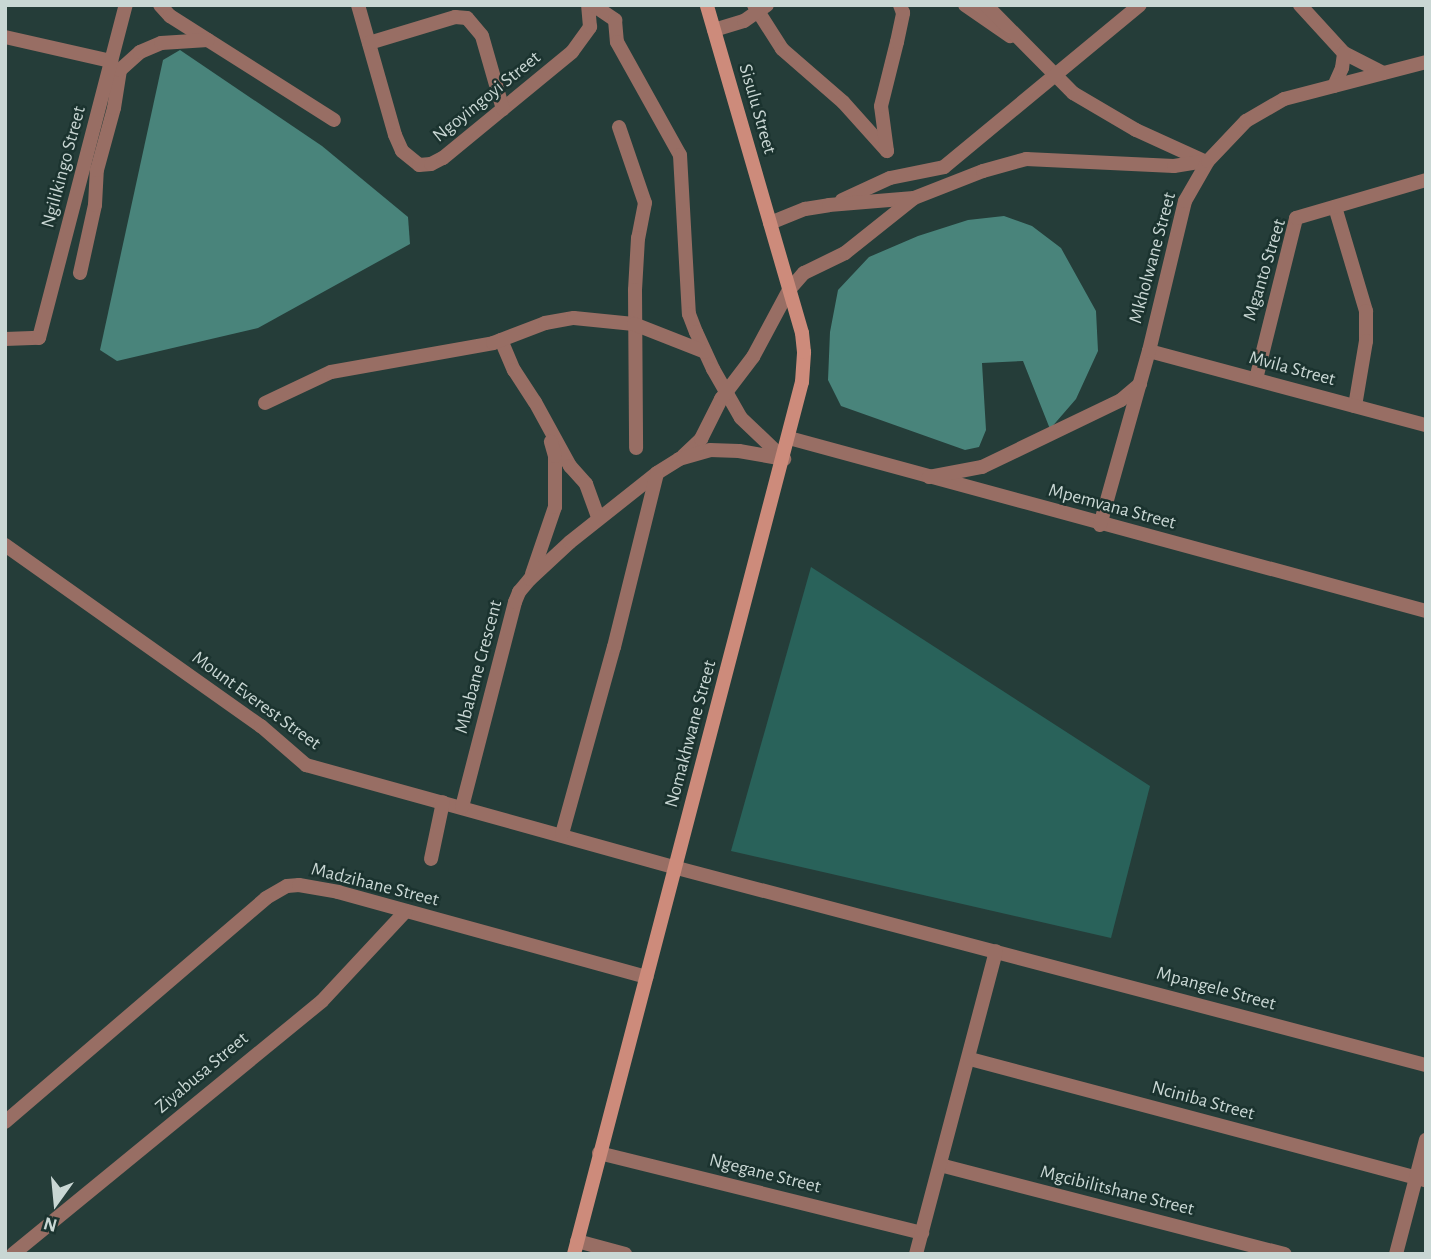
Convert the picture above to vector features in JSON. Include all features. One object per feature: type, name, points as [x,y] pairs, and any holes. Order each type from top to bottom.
[{"type":"street","name":"Ngilikingo Street","points":[[5,339],[26,341],[39,338],[126,5]]},
{"type":"street","points":[[160,5],[170,16],[334,120]]},
{"type":"street","name":"Ngoyingoyi Street","points":[[358,5],[395,135],[402,151],[419,164],[431,164],[443,158],[572,51],[590,27],[587,5]]},
{"type":"street","points":[[471,5],[475,25]]},
{"type":"street","points":[[593,5],[615,20],[617,43],[680,155],[679,179],[685,222],[689,314],[705,352],[741,418],[784,459]]},
{"type":"street","name":"Sisulu Street","points":[[707,5],[769,223]]},
{"type":"street","points":[[714,30],[744,21],[760,7],[782,49],[843,102],[887,151],[881,106],[903,13],[900,5]]},
{"type":"street","points":[[965,5],[995,28],[1018,39]]},
{"type":"street","points":[[986,5],[1073,93],[1100,111],[1206,162]]},
{"type":"street","points":[[834,205],[890,178],[944,167],[1140,5]]},
{"type":"street","points":[[1300,5],[1344,53],[1383,73]]},
{"type":"street","points":[[369,43],[454,17],[467,18],[482,36],[503,108]]},
{"type":"street","points":[[5,37],[111,61]]},
{"type":"street","points":[[80,273],[95,205],[97,170],[114,107],[120,70],[140,52],[161,43],[208,40]]},
{"type":"street","points":[[1334,86],[1342,68],[1344,53]]},
{"type":"street","name":"Mkholwane Street","points":[[1100,524],[1149,351],[1185,201],[1206,162],[1246,121],[1284,99],[1426,62]]},
{"type":"street","points":[[619,127],[645,203],[639,238],[634,324],[636,448]]},
{"type":"street","points":[[769,223],[805,209],[914,198],[983,171],[1026,159],[1174,166],[1206,162]]},
{"type":"street","name":"Mganto Street","points":[[1256,379],[1269,315],[1296,218],[1426,180]]},
{"type":"street","points":[[679,459],[701,439],[727,391],[753,356],[789,290],[804,273],[845,253],[914,198]]},
{"type":"street","points":[[1335,206],[1366,312],[1366,341],[1355,406]]},
{"type":"street","name":"Nomakhwane Street","points":[[575,1247],[677,868],[802,382],[804,352],[769,223]]},
{"type":"street","points":[[265,403],[331,372],[501,340],[545,323],[574,318],[634,324],[705,352]]},
{"type":"street","points":[[501,340],[514,370],[570,466],[586,484],[599,519]]},
{"type":"street","name":"Mvila Street","points":[[1149,351],[1426,425]]},
{"type":"street","points":[[929,478],[982,467],[1121,400],[1140,384]]},
{"type":"street","points":[[530,579],[555,507],[555,456],[547,424]]},
{"type":"street","name":"Mpemvana Street","points":[[789,438],[1426,611]]},
{"type":"street","name":"Mbabane Crescent","points":[[462,807],[515,602],[519,592],[530,579],[599,519],[679,459],[709,450],[739,451],[784,459]]},
{"type":"street","points":[[562,834],[614,647],[657,473]]},
{"type":"street","name":"Mount Everest Street","points":[[5,545],[261,726],[306,765],[677,868]]},
{"type":"street","points":[[431,859],[443,802]]},
{"type":"street","name":"Mpangele Street","points":[[677,868],[1426,1065]]},
{"type":"street","name":"Madzihane Street","points":[[5,1122],[277,891],[287,886],[309,886],[647,977]]},
{"type":"street","name":"Ziyabusa Street","points":[[13,1254],[322,1000],[406,911]]},
{"type":"street","points":[[916,1254],[970,1059],[996,951]]},
{"type":"street","name":"Nciniba Street","points":[[970,1059],[1421,1178]]},
{"type":"street","points":[[1396,1254],[1421,1178],[1426,1140]]},
{"type":"street","name":"Ngegane Street","points":[[600,1153],[922,1233]]},
{"type":"street","name":"Mgcibilitshane Street","points":[[940,1165],[1285,1254]]},
{"type":"street","points":[[575,1247],[625,1254]]},
{"type":"shaded area","points":[[180,50],[322,146],[408,217],[410,244],[258,328],[117,361],[100,350],[163,60]]},
{"type":"shaded area","points":[[1004,216],[1032,226],[1061,248],[1096,311],[1098,351],[1076,399],[1050,429],[1023,361],[982,363],[986,430],[979,447],[965,450],[841,406],[828,380],[830,332],[838,290],[869,257],[918,236],[968,220]]},
{"type":"shaded area","points":[[811,567],[1150,786],[1111,938],[731,851]]}]
